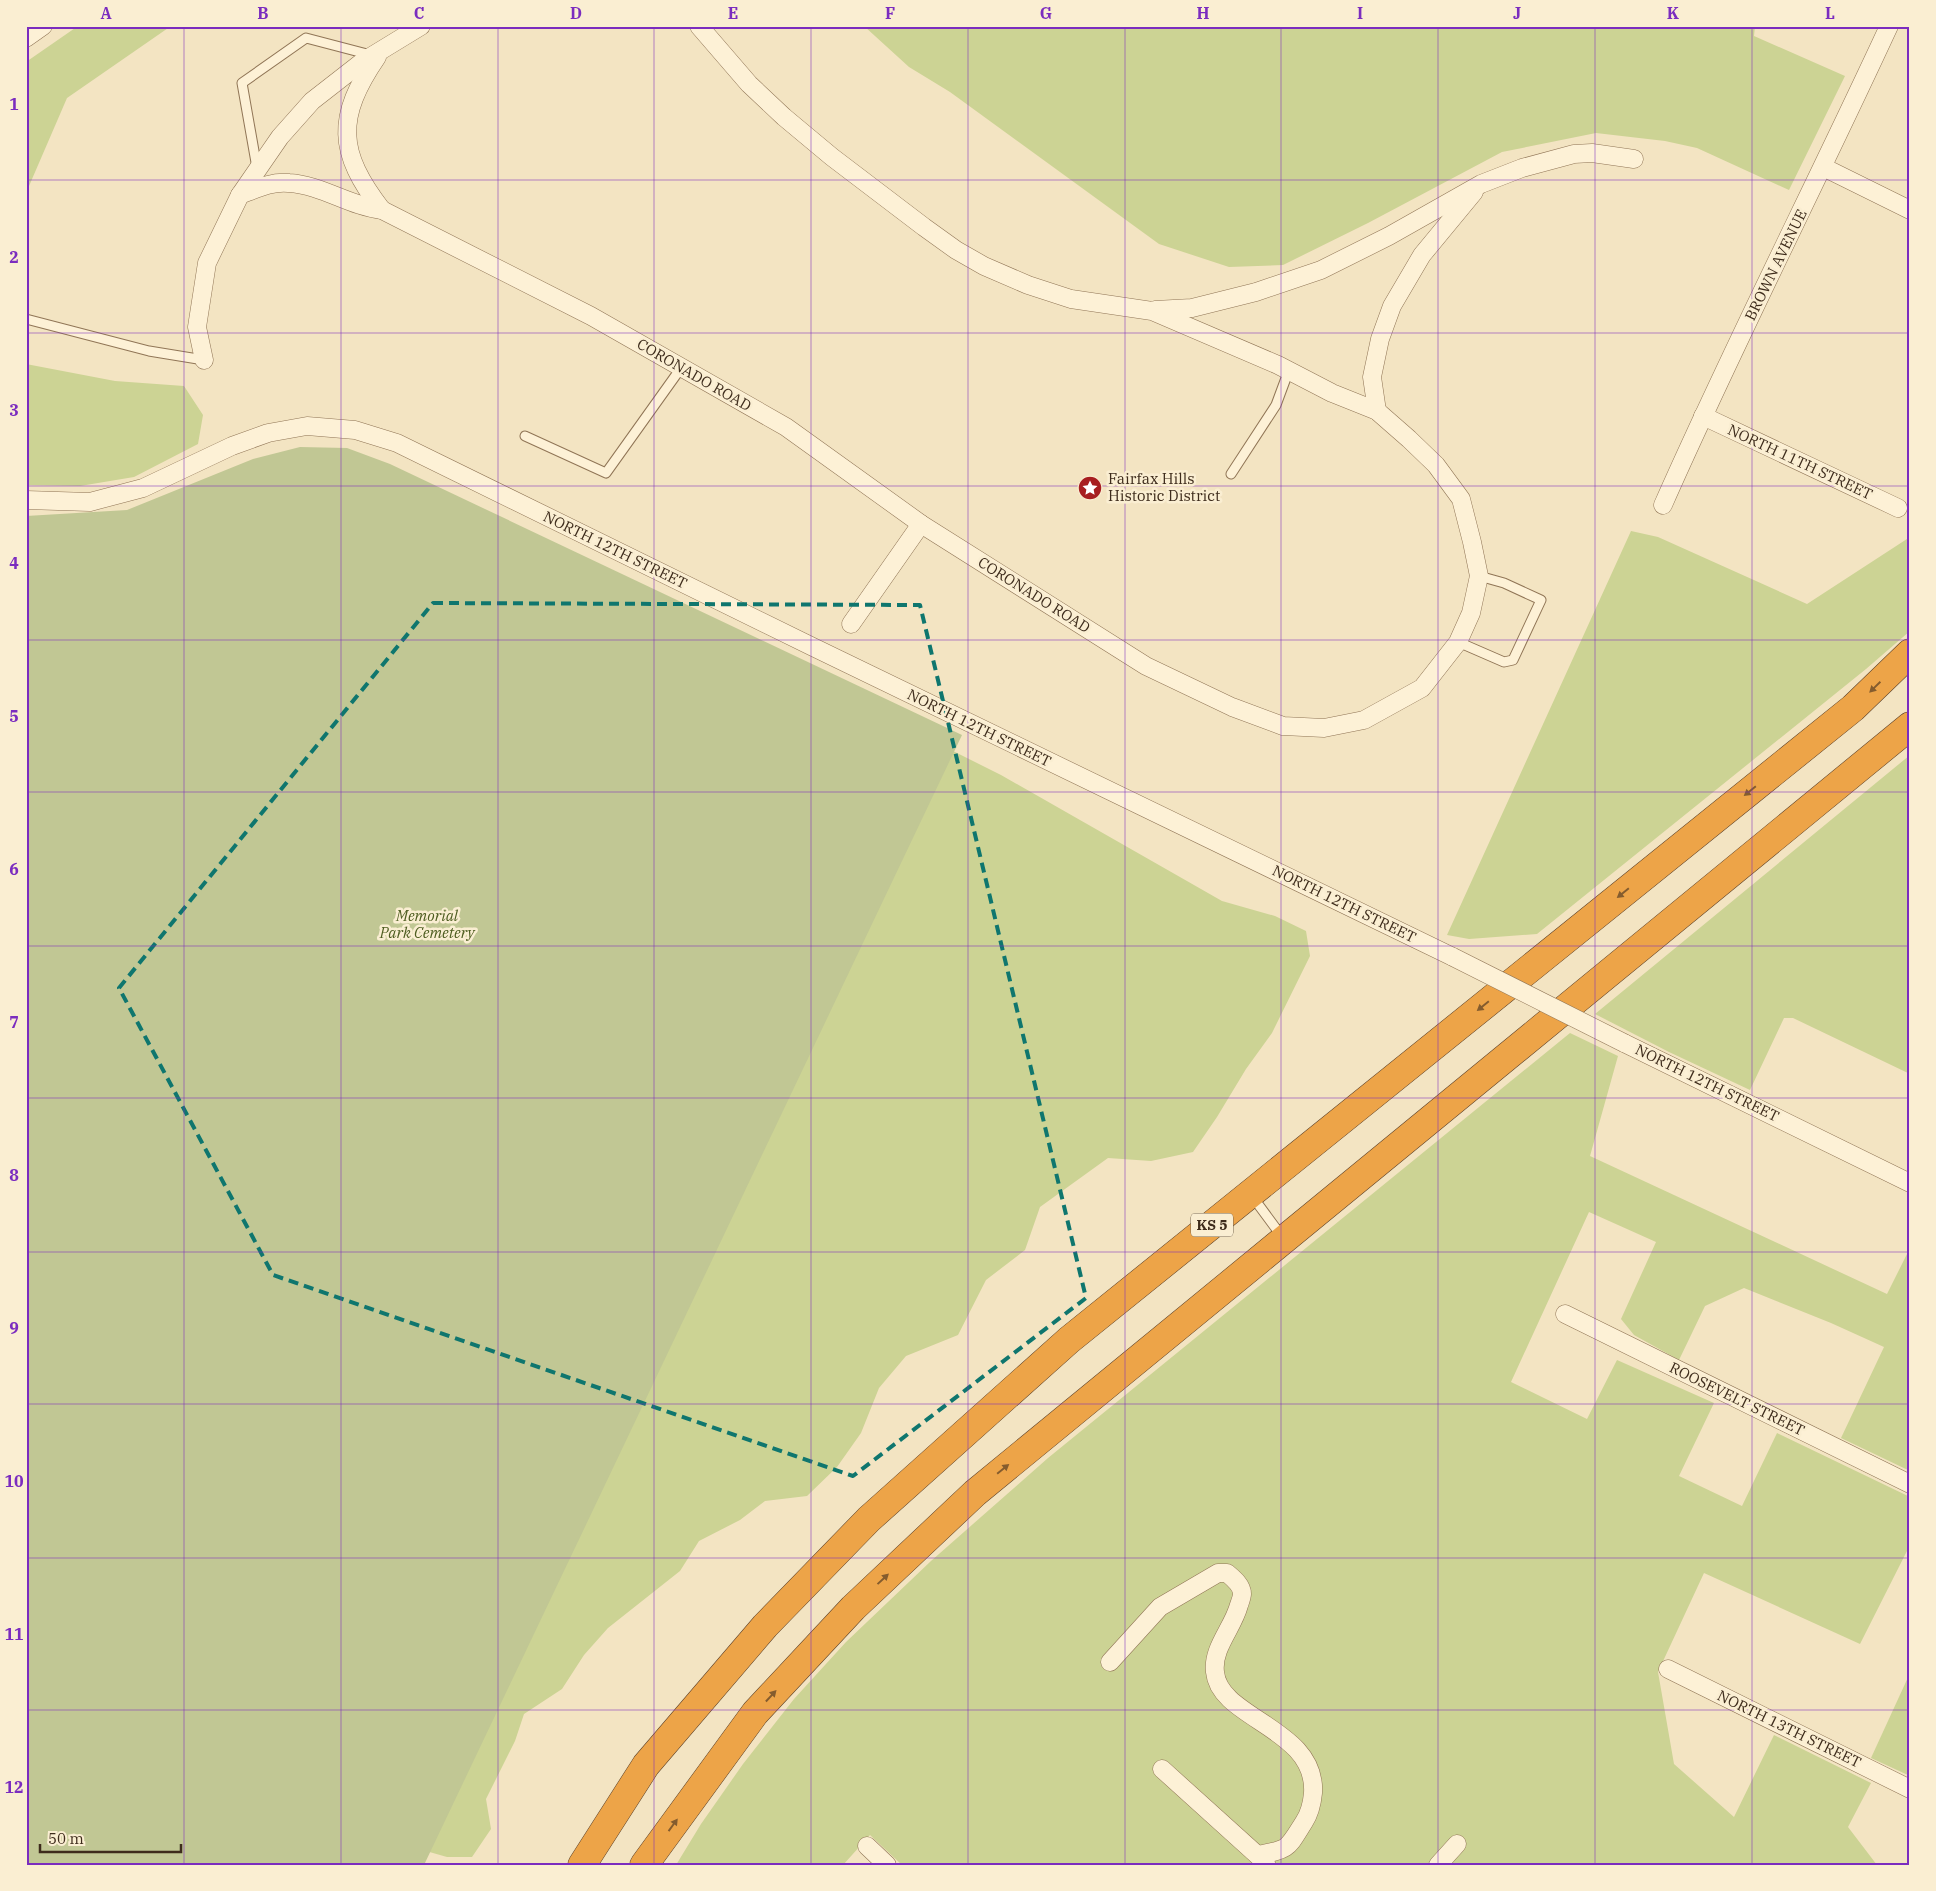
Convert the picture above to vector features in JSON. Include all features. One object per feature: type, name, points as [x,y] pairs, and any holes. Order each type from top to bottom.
[{"type":"highway","name":"KS 5","points":[[582,1865],[646,1765],[765,1626],[868,1519],[1069,1340],[1853,708],[1910,653]]},
{"type":"highway","points":[[644,1865],[755,1713],[853,1608],[975,1493],[1910,726]]},
{"type":"street","points":[[26,38],[43,26]]},
{"type":"street","points":[[204,360],[197,327],[207,263],[240,194],[280,137],[312,101],[342,76],[421,26]]},
{"type":"street","points":[[699,26],[749,84],[784,117],[832,157],[956,250],[984,266],[1028,285],[1063,296],[1152,311],[1201,306],[1256,292],[1321,270],[1389,236],[1481,184],[1522,168],[1574,154],[1592,153],[1634,159]]},
{"type":"street","name":"BROWN AVENUE","points":[[1663,505],[1703,416],[1823,168],[1889,26]]},
{"type":"street","name":"CORONADO ROAD","points":[[377,53],[356,92],[350,107],[347,123],[350,154],[358,176],[382,210]]},
{"type":"street","points":[[1823,168],[1910,210]]},
{"type":"street","name":"CORONADO ROAD","points":[[240,194],[272,184],[288,182],[328,193],[364,208],[382,210],[591,316],[786,428],[921,524],[1146,666],[1232,707],[1283,726],[1324,728],[1364,720],[1422,688],[1458,642],[1471,613],[1479,576],[1461,499],[1436,465],[1377,412],[1332,393],[1289,370],[1152,311]]},
{"type":"street","points":[[1377,412],[1372,377],[1380,339],[1392,306],[1422,255],[1481,184]]},
{"type":"street","name":"NORTH 11TH STREET","points":[[1703,416],[1898,508]]},
{"type":"street","name":"NORTH 12TH STREET","points":[[26,500],[90,502],[143,488],[232,446],[268,433],[307,426],[355,430],[389,440],[1453,957],[1910,1183]]},
{"type":"street","points":[[851,624],[921,524]]},
{"type":"street","name":"ROOSEVELT STREET","points":[[1565,1314],[1910,1484]]},
{"type":"street","points":[[1110,1662],[1160,1607],[1218,1573],[1227,1573],[1236,1581],[1242,1594],[1237,1612],[1215,1658],[1214,1673],[1218,1685],[1236,1704],[1281,1735],[1297,1750],[1310,1771],[1313,1785],[1312,1805],[1289,1845],[1282,1851],[1263,1860],[1162,1769]]},
{"type":"street","name":"NORTH 13TH STREET","points":[[1668,1669],[1910,1789]]},
{"type":"street","points":[[1438,1865],[1457,1844]]},
{"type":"street","points":[[866,1846],[887,1865]]},
{"type":"lane","points":[[257,169],[242,83],[306,38],[377,53]]},
{"type":"lane","points":[[26,319],[149,351],[204,360]]},
{"type":"lane","points":[[525,436],[606,473],[681,368]]},
{"type":"lane","points":[[1231,474],[1276,405],[1289,370]]},
{"type":"lane","points":[[1458,642],[1504,662],[1513,660],[1541,600],[1504,583],[1479,576]]},
{"type":"lane","points":[[1250,1194],[1284,1239]]},
{"type":"highlighted area","points":[[433,603],[920,605],[1086,1298],[853,1476],[273,1275],[119,988]]},
{"type":"green space","points":[[78,26],[171,26],[67,98],[26,193],[26,62]]},
{"type":"green space","points":[[864,26],[1755,26],[1754,36],[1845,76],[1789,190],[1697,148],[1665,141],[1596,133],[1502,152],[1368,223],[1283,265],[1229,267],[1159,244],[950,92],[909,67]]},
{"type":"green space","points":[[26,364],[115,381],[184,386],[203,415],[198,444],[134,477],[80,486],[26,485]]},
{"type":"green space","name":"Memorial Park Cemetery","points":[[300,447],[347,448],[390,464],[962,735],[424,1865],[26,1865],[26,516],[127,510],[253,459]]},
{"type":"green space","points":[[1631,531],[1658,537],[1807,604],[1910,537],[1910,631],[1866,669],[1537,934],[1469,939],[1447,935]]},
{"type":"green space","points":[[851,700],[1001,775],[1222,901],[1275,916],[1306,931],[1310,956],[1272,1033],[1246,1069],[1193,1152],[1151,1161],[1108,1158],[1040,1207],[1025,1250],[986,1280],[958,1335],[906,1356],[879,1388],[861,1433],[837,1467],[807,1496],[765,1501],[740,1520],[699,1541],[680,1571],[608,1628],[584,1655],[562,1689],[524,1714],[515,1741],[486,1799],[491,1829],[472,1857],[447,1857],[426,1851]]},
{"type":"green space","points":[[1910,755],[1910,1074],[1793,1018],[1784,1018],[1750,1090],[1669,1052],[1595,1014]]},
{"type":"green space","points":[[1570,1033],[1618,1056],[1590,1156],[1887,1294],[1910,1248],[1910,1471],[1841,1438],[1884,1347],[1831,1323],[1744,1288],[1705,1306],[1679,1360],[1634,1335],[1621,1319],[1656,1242],[1589,1212],[1511,1382],[1587,1419],[1617,1360],[1714,1403],[1679,1476],[1742,1506],[1777,1433],[1910,1497],[1910,1545],[1860,1644],[1704,1573],[1658,1672],[1674,1764],[1734,1817],[1774,1735],[1871,1783],[1848,1827],[1877,1865],[902,1865],[870,1835],[843,1865],[676,1865],[701,1824],[743,1764],[794,1699],[846,1642],[931,1561],[1048,1458]]},
{"type":"green space","points":[[1910,1673],[1910,1776],[1871,1758]]},
{"type":"place","name":"Fairfax Hills Historic District","points":[[1090,488]]}]
